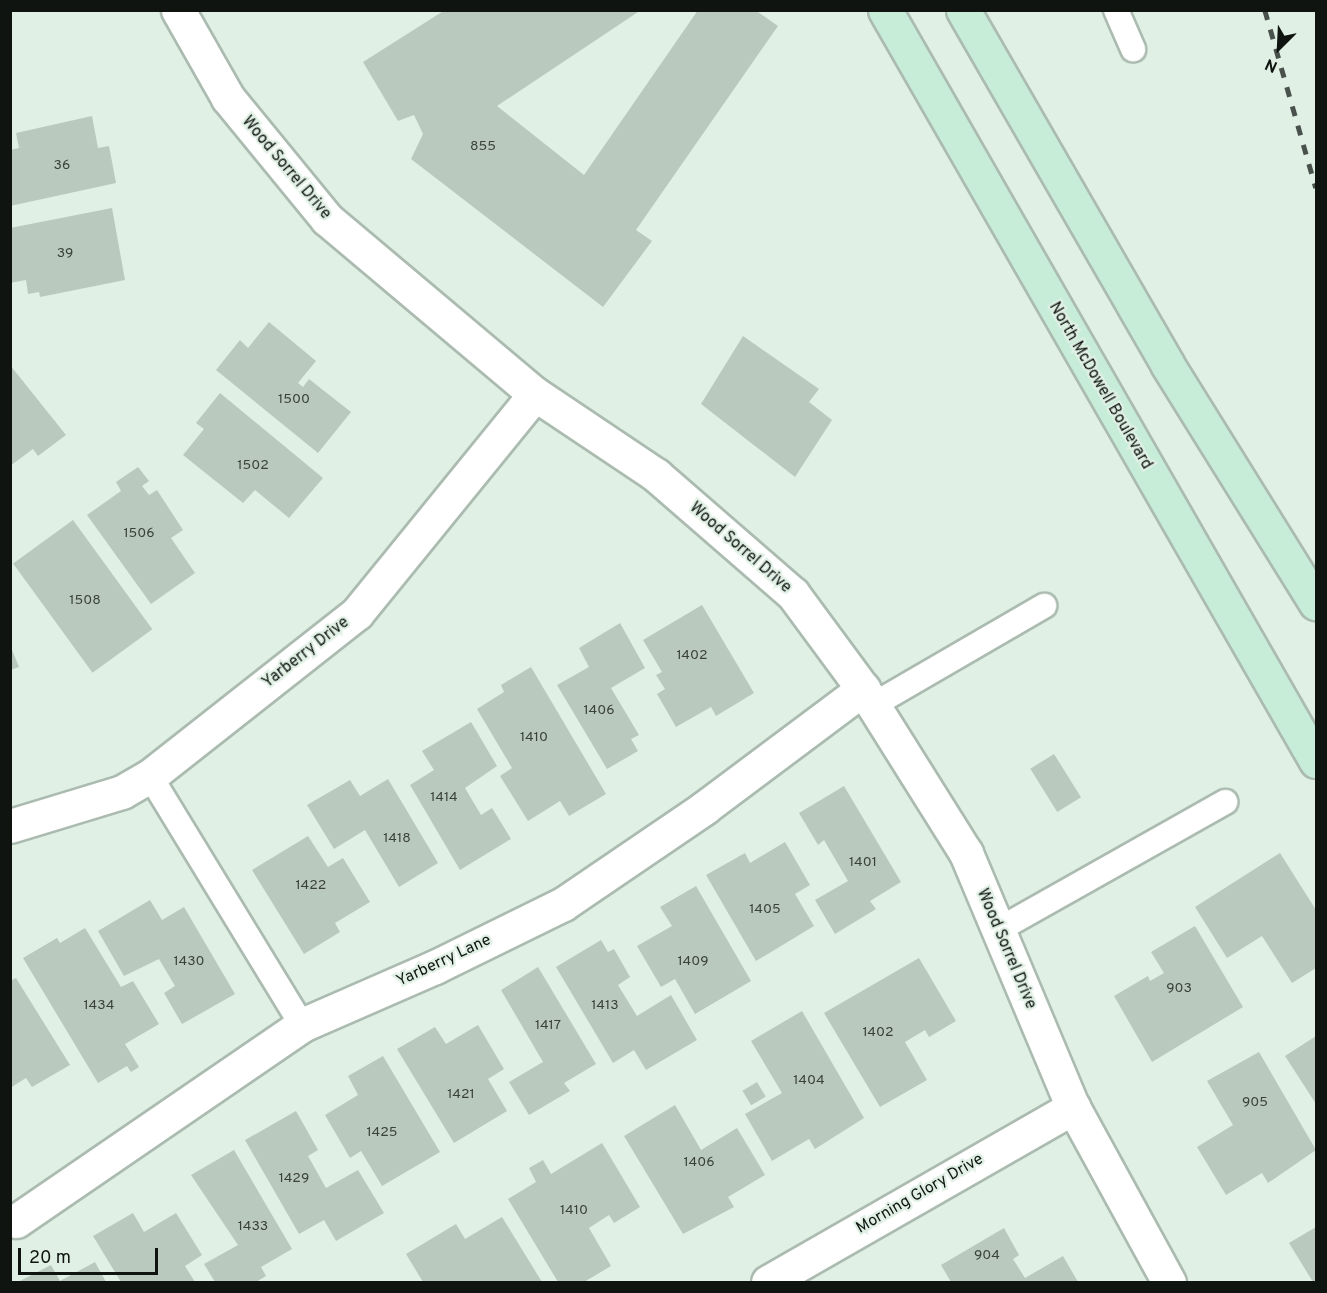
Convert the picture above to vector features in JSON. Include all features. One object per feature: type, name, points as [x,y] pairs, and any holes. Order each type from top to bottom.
[{"type":"main road","name":"North McDowell Boulevard","points":[[885,10],[1317,761]]},
{"type":"main road","points":[[963,10],[1161,354],[1317,603]]},
{"type":"street","name":"Wood Sorrel Drive","points":[[178,10],[228,98],[327,219],[535,394],[656,474],[793,594],[868,697],[966,853],[1073,1107],[1169,1282]]},
{"type":"street","name":"Yarberry Drive","points":[[10,826],[122,792],[150,776],[357,614],[535,394]]},
{"type":"street","name":"Yarberry Lane","points":[[16,1221],[302,1025],[435,967],[563,904],[868,697]]},
{"type":"street","name":"Morning Glory Drive","points":[[768,1282],[1073,1107]]},
{"type":"lane","points":[[1116,10],[1133,49]]},
{"type":"lane","points":[[868,697],[1044,606]]},
{"type":"lane","points":[[150,776],[302,1025]]},
{"type":"lane","points":[[998,930],[1225,802]]},
{"type":"building","points":[[445,10],[641,10],[497,106],[584,175],[698,10],[755,10],[778,26],[636,230],[652,241],[603,307],[411,159],[423,134],[414,115],[398,121],[363,62]]},
{"type":"building","points":[[92,116],[98,148],[109,146],[116,183],[10,206],[10,150],[19,148],[16,133]]},
{"type":"building","points":[[112,208],[125,280],[40,297],[39,292],[28,294],[26,280],[10,283],[10,228]]},
{"type":"building","points":[[269,322],[316,361],[298,383],[303,387],[309,379],[351,412],[318,453],[216,370],[240,340],[248,348]]},
{"type":"building","points":[[743,336],[819,389],[809,402],[832,420],[795,477],[701,404]]},
{"type":"building","points":[[10,365],[66,435],[38,456],[33,449],[10,466]]},
{"type":"building","points":[[220,393],[323,478],[289,518],[255,490],[243,503],[183,455],[204,429],[196,423]]},
{"type":"building","points":[[138,467],[149,481],[142,486],[149,495],[157,490],[183,530],[171,538],[195,573],[151,604],[87,515],[121,491],[116,482]]},
{"type":"building","points":[[73,520],[152,629],[92,673],[13,563]]},
{"type":"building","points":[[702,605],[754,693],[716,716],[711,707],[676,727],[657,694],[665,689],[656,675],[662,672],[643,640]]},
{"type":"building","points":[[620,623],[645,668],[611,688],[639,735],[631,739],[638,751],[607,769],[557,685],[589,667],[579,648]]},
{"type":"building","points":[[10,645],[19,667],[10,670]]},
{"type":"building","points":[[531,667],[606,794],[569,816],[560,801],[528,821],[500,776],[512,768],[477,709],[504,692],[501,685]]},
{"type":"building","points":[[471,722],[497,766],[465,788],[481,815],[492,808],[511,839],[460,870],[410,785],[434,770],[422,751]]},
{"type":"building","points":[[1054,754],[1081,797],[1057,812],[1030,769]]},
{"type":"building","points":[[388,779],[438,863],[399,887],[365,830],[334,849],[307,805],[350,780],[360,796]]},
{"type":"building","points":[[844,786],[901,882],[870,901],[876,909],[835,934],[815,900],[848,881],[824,840],[818,845],[799,813]]},
{"type":"building","points":[[308,836],[328,867],[343,858],[370,902],[335,923],[340,932],[304,954],[252,870]]},
{"type":"building","points":[[785,842],[810,885],[795,894],[814,926],[756,961],[706,875],[745,853],[750,863]]},
{"type":"building","points":[[1280,853],[1316,910],[1316,968],[1292,983],[1262,936],[1227,958],[1195,907]]},
{"type":"building","points":[[696,886],[751,981],[695,1014],[675,979],[661,987],[637,946],[672,926],[660,907]]},
{"type":"building","points":[[150,900],[162,920],[184,907],[235,994],[182,1024],[164,993],[175,986],[159,959],[124,976],[98,931]]},
{"type":"building","points":[[1195,926],[1243,1007],[1152,1062],[1114,996],[1148,976],[1150,981],[1164,973],[1151,952]]},
{"type":"building","points":[[85,928],[121,987],[133,981],[159,1024],[125,1044],[139,1067],[131,1072],[127,1066],[98,1083],[23,958],[57,938],[60,943]]},
{"type":"building","points":[[601,940],[608,952],[614,949],[630,977],[618,985],[637,1016],[671,995],[697,1040],[646,1070],[634,1050],[613,1063],[556,967]]},
{"type":"building","points":[[919,958],[956,1021],[929,1037],[925,1030],[905,1042],[927,1080],[880,1107],[824,1013]]},
{"type":"building","points":[[538,967],[596,1064],[564,1083],[570,1091],[529,1115],[509,1082],[543,1062],[501,990]]},
{"type":"building","points":[[16,978],[70,1065],[32,1087],[26,1078],[10,1088],[10,981]]},
{"type":"building","points":[[802,1011],[864,1118],[815,1149],[809,1139],[772,1161],[745,1114],[782,1093],[751,1041]]},
{"type":"building","points":[[478,1025],[504,1069],[488,1079],[507,1111],[454,1143],[397,1049],[435,1027],[446,1044]]},
{"type":"building","points":[[1316,1036],[1316,1104],[1285,1056]]},
{"type":"building","points":[[1259,1052],[1316,1150],[1268,1183],[1262,1173],[1226,1195],[1197,1147],[1233,1125],[1207,1081]]},
{"type":"building","points":[[383,1056],[440,1152],[382,1186],[361,1151],[350,1158],[325,1115],[358,1095],[348,1076]]},
{"type":"building","points":[[757,1082],[766,1097],[751,1105],[742,1091]]},
{"type":"building","points":[[675,1105],[701,1150],[737,1128],[765,1175],[728,1197],[734,1207],[683,1234],[624,1136]]},
{"type":"building","points":[[296,1111],[318,1150],[308,1156],[326,1188],[358,1170],[384,1213],[336,1241],[324,1220],[299,1234],[245,1140]]},
{"type":"building","points":[[602,1143],[640,1207],[614,1223],[609,1215],[589,1228],[611,1266],[584,1282],[558,1282],[508,1199],[536,1182],[529,1168],[543,1160],[551,1174]]},
{"type":"building","points":[[234,1150],[292,1249],[261,1267],[266,1276],[256,1282],[215,1282],[204,1264],[238,1245],[191,1175]]},
{"type":"building","points":[[133,1213],[144,1232],[176,1213],[202,1255],[185,1266],[195,1282],[121,1282],[93,1236]]},
{"type":"building","points":[[502,1217],[542,1282],[423,1282],[406,1254],[456,1224],[465,1239]]},
{"type":"building","points":[[1316,1227],[1316,1282],[1313,1282],[1289,1243]]},
{"type":"building","points":[[1004,1228],[1019,1255],[1013,1259],[1025,1278],[1063,1256],[1078,1282],[951,1282],[941,1265]]},
{"type":"building","points":[[95,1262],[106,1282],[18,1282],[51,1265],[60,1281]]},
{"type":"railway","points":[[1265,10],[1316,188]]}]
